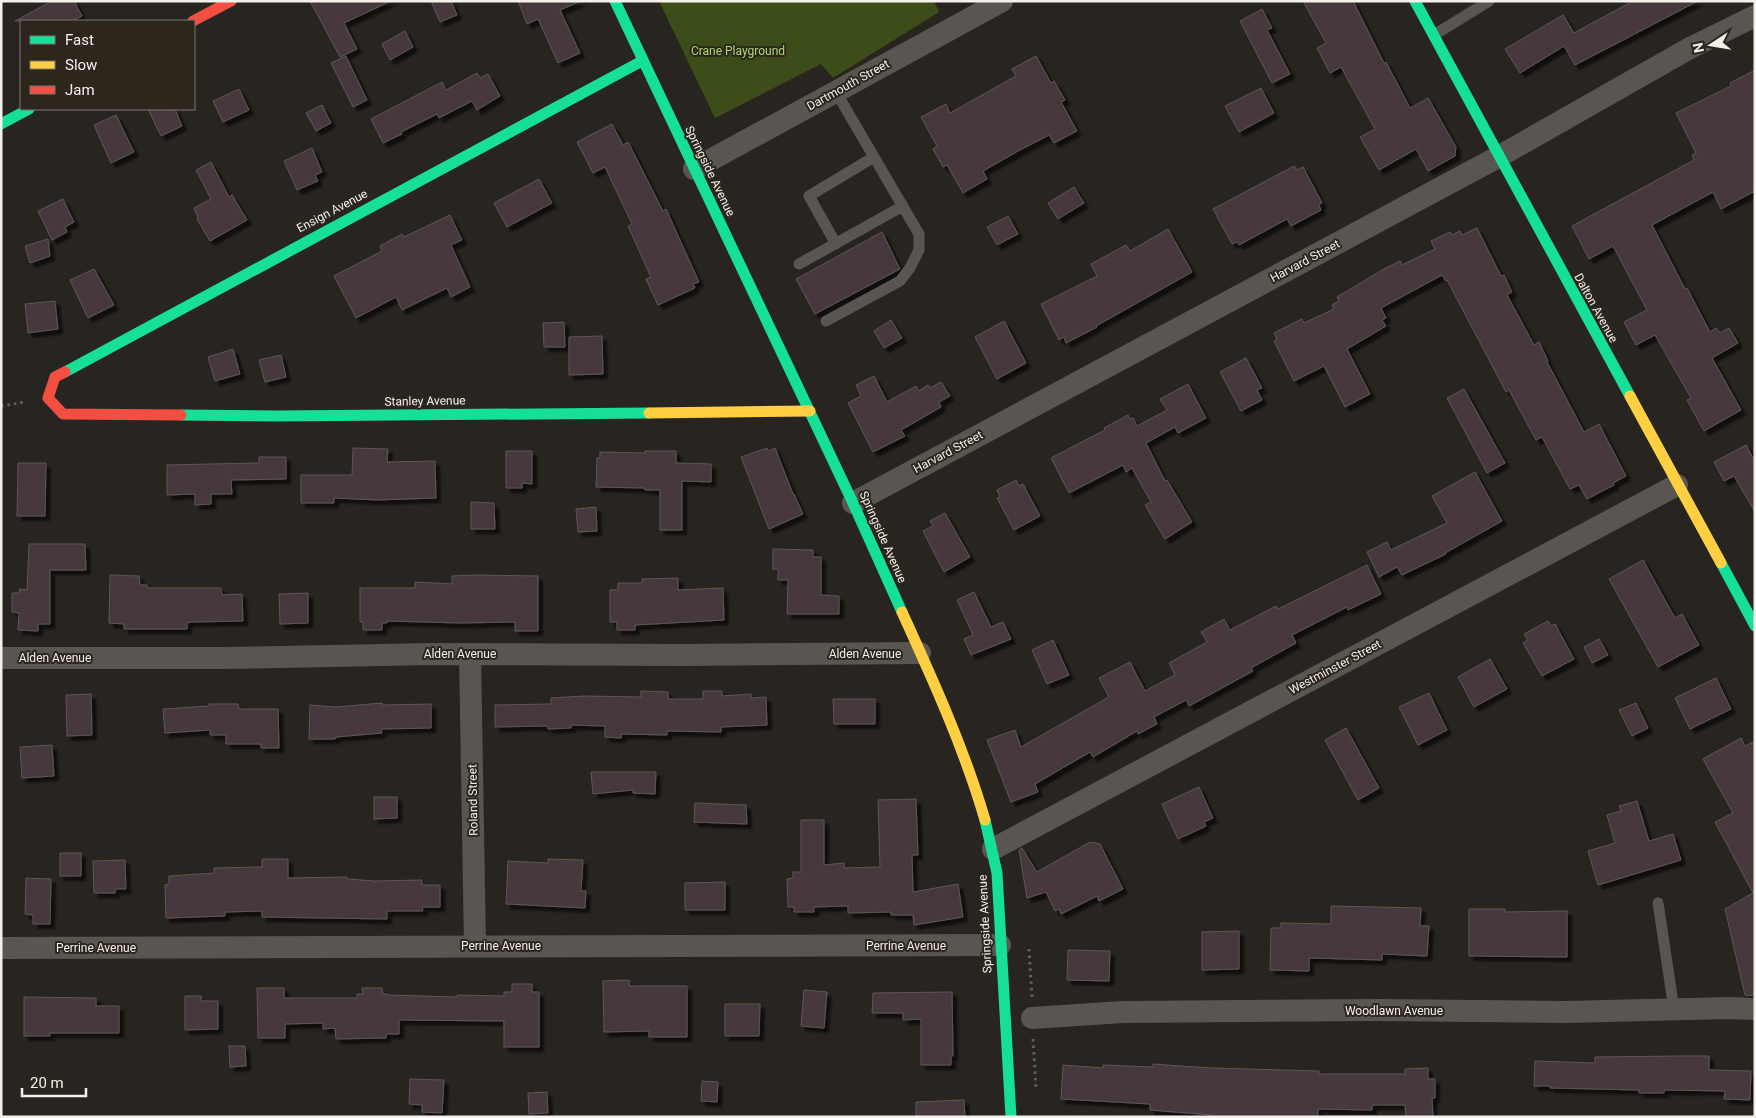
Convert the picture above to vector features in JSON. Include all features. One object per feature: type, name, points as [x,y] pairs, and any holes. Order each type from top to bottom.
[{"type":"street","points":[[195,20],[231,1]]},
{"type":"street","name":"Springside Avenue","points":[[615,1],[853,503],[947,712],[978,795],[998,873],[1000,945],[1011,1117]]},
{"type":"street","name":"Dartmouth Street","points":[[694,169],[1002,1]]},
{"type":"street","name":"Dalton Avenue","points":[[1415,1],[1498,157],[1755,626]]},
{"type":"street","name":"Harvard Street","points":[[853,503],[1498,157],[1690,48],[1755,16]]},
{"type":"street","name":"Ensign Avenue","points":[[48,398],[55,377],[642,60]]},
{"type":"street","points":[[1,124],[27,110]]},
{"type":"street","name":"Stanley Avenue","points":[[48,398],[63,414],[276,416],[810,411]]},
{"type":"street","name":"Westminster Street","points":[[993,849],[1677,485]]},
{"type":"street","name":"Alden Avenue","points":[[1,658],[920,653]]},
{"type":"street","name":"Roland Street","points":[[470,654],[475,946]]},
{"type":"street","name":"Perrine Avenue","points":[[1,948],[1000,945]]},
{"type":"street","name":"Woodlawn Avenue","points":[[1032,1018],[1123,1012],[1378,1010],[1566,1012],[1755,1009]]},
{"type":"lane","points":[[1434,35],[1489,1]]},
{"type":"lane","points":[[826,321],[900,280],[910,268],[919,250],[919,234],[836,92]]},
{"type":"lane","points":[[836,244],[809,196],[874,157]]},
{"type":"lane","points":[[799,264],[903,206]]},
{"type":"lane","points":[[1658,903],[1674,1009]]},
{"type":"green space","name":"Crane Playground","points":[[659,1],[934,1],[939,12],[833,78],[821,64],[715,118]]},
{"type":"building","points":[[52,1],[74,1],[82,16],[75,20],[15,21]]},
{"type":"building","points":[[310,1],[391,1],[344,23],[357,49],[340,57]]},
{"type":"building","points":[[431,1],[451,1],[457,15],[440,22]]},
{"type":"building","points":[[518,1],[581,1],[560,10],[580,53],[558,63],[538,19],[527,24]]},
{"type":"building","points":[[1303,1],[1353,1],[1384,63],[1386,62],[1410,108],[1428,98],[1456,147],[1455,156],[1428,171],[1416,149],[1379,170],[1360,137],[1375,129],[1341,67],[1330,73],[1317,48],[1326,43]]},
{"type":"building","points":[[1633,1],[1698,1],[1575,65],[1564,46],[1520,73],[1505,49],[1563,15],[1574,33]]},
{"type":"building","points":[[1262,9],[1272,28],[1267,30],[1290,74],[1272,83],[1240,21]]},
{"type":"building","points":[[405,31],[413,47],[390,60],[382,44]]},
{"type":"building","points":[[346,56],[367,100],[353,107],[331,63]]},
{"type":"building","points":[[1036,56],[1051,83],[1054,81],[1065,100],[1061,102],[1077,131],[1054,143],[1049,135],[1020,150],[983,171],[987,179],[963,193],[947,165],[943,167],[933,149],[937,146],[921,117],[946,104],[950,113],[1016,76],[1012,69]]},
{"type":"building","points":[[1755,70],[1755,191],[1721,209],[1713,192],[1652,225],[1710,332],[1716,328],[1720,333],[1729,328],[1738,343],[1712,358],[1741,410],[1704,431],[1687,400],[1691,398],[1655,335],[1636,345],[1624,322],[1647,310],[1613,246],[1589,259],[1572,226],[1694,160],[1692,155],[1696,153],[1676,113],[1731,86],[1730,83]]},
{"type":"building","points":[[477,73],[480,78],[488,74],[500,96],[477,110],[472,101],[439,118],[437,114],[383,143],[371,119],[442,82],[446,90]]},
{"type":"building","points":[[1261,88],[1274,113],[1239,132],[1225,106]]},
{"type":"building","points":[[239,89],[249,110],[223,122],[213,101]]},
{"type":"building","points":[[322,105],[331,123],[316,131],[306,113]]},
{"type":"building","points":[[148,110],[175,110],[182,126],[161,136]]},
{"type":"building","points":[[116,115],[134,152],[111,163],[94,125]]},
{"type":"building","points":[[612,124],[623,145],[628,142],[663,211],[666,209],[699,282],[693,284],[695,288],[658,305],[646,279],[651,277],[628,226],[632,224],[605,167],[593,173],[577,142]]},
{"type":"building","points":[[312,148],[322,172],[315,175],[318,181],[297,190],[284,161]]},
{"type":"building","points":[[211,162],[229,197],[232,195],[247,220],[210,241],[197,219],[194,208],[211,199],[196,170]]},
{"type":"building","points":[[1294,166],[1297,170],[1303,167],[1322,203],[1319,205],[1321,210],[1291,226],[1287,219],[1239,245],[1237,242],[1232,244],[1213,209]]},
{"type":"building","points":[[539,179],[552,203],[507,227],[494,203]]},
{"type":"building","points":[[1074,187],[1084,203],[1058,219],[1048,203]]},
{"type":"building","points":[[63,199],[74,222],[65,227],[67,232],[52,240],[38,211]]},
{"type":"building","points":[[450,215],[462,240],[451,245],[470,287],[451,297],[447,288],[402,310],[396,297],[356,318],[334,276],[382,251],[380,246],[402,234],[404,237]]},
{"type":"building","points":[[1008,216],[1018,234],[997,245],[987,227]]},
{"type":"building","points":[[1477,228],[1501,276],[1504,275],[1512,292],[1507,295],[1534,345],[1539,342],[1547,362],[1584,432],[1599,424],[1626,476],[1613,483],[1614,485],[1587,499],[1579,485],[1570,489],[1542,437],[1536,440],[1509,390],[1506,392],[1447,280],[1442,275],[1381,308],[1386,318],[1382,320],[1386,326],[1347,349],[1370,394],[1345,407],[1324,366],[1294,381],[1274,341],[1277,339],[1274,333],[1302,319],[1304,323],[1334,309],[1332,305],[1339,301],[1337,297],[1384,269],[1400,261],[1402,265],[1435,249],[1431,241],[1450,232],[1452,235],[1460,231],[1462,235]]},
{"type":"building","points":[[1168,229],[1192,272],[1066,343],[1064,337],[1059,340],[1041,304],[1097,276],[1091,264],[1126,245],[1130,251]]},
{"type":"building","points":[[882,232],[900,269],[815,314],[796,279]]},
{"type":"building","points":[[48,239],[50,256],[30,263],[25,246]]},
{"type":"building","points":[[94,269],[114,305],[88,318],[70,280]]},
{"type":"building","points":[[55,301],[58,329],[28,333],[25,304]]},
{"type":"building","points":[[891,320],[902,338],[884,348],[874,331]]},
{"type":"building","points":[[1004,321],[1026,363],[997,379],[975,337]]},
{"type":"building","points":[[564,322],[565,347],[544,347],[543,323]]},
{"type":"building","points":[[602,336],[603,374],[569,375],[569,337]]},
{"type":"building","points":[[233,349],[240,374],[215,381],[208,357]]},
{"type":"building","points":[[281,355],[286,377],[265,382],[259,360]]},
{"type":"building","points":[[1246,358],[1262,388],[1257,390],[1262,400],[1241,411],[1220,372]]},
{"type":"building","points":[[874,376],[887,402],[916,386],[919,391],[928,385],[930,388],[941,382],[950,396],[939,402],[941,407],[901,430],[905,436],[873,452],[848,403],[861,396],[856,385]]},
{"type":"building","points":[[1188,384],[1206,418],[1178,433],[1175,427],[1146,443],[1165,481],[1167,480],[1192,522],[1165,539],[1145,505],[1151,502],[1132,468],[1126,472],[1123,465],[1069,493],[1051,458],[1105,430],[1104,428],[1128,415],[1130,419],[1133,418],[1137,426],[1167,410],[1160,399]]},
{"type":"building","points":[[1464,389],[1505,463],[1487,473],[1447,398]]},
{"type":"building","points":[[1746,445],[1755,462],[1755,512],[1734,476],[1724,481],[1714,462]]},
{"type":"building","points":[[353,448],[388,449],[387,462],[435,461],[436,498],[378,500],[334,498],[334,503],[301,503],[301,475],[352,475]]},
{"type":"building","points":[[767,448],[768,451],[775,448],[803,514],[769,529],[741,457]]},
{"type":"building","points":[[506,451],[532,451],[532,484],[522,483],[522,488],[506,488]]},
{"type":"building","points":[[645,451],[676,451],[676,463],[711,464],[711,482],[682,481],[682,530],[660,530],[660,490],[596,487],[597,458],[600,458],[600,452],[645,453]]},
{"type":"building","points":[[259,457],[286,457],[286,479],[231,480],[232,494],[211,494],[211,504],[195,505],[195,494],[167,495],[167,465],[259,463]]},
{"type":"building","points":[[18,463],[46,463],[45,516],[17,516]]},
{"type":"building","points":[[1475,472],[1502,521],[1446,554],[1402,575],[1397,567],[1379,577],[1367,552],[1387,542],[1391,550],[1447,523],[1432,496]]},
{"type":"building","points":[[1016,480],[1019,486],[1023,484],[1040,516],[1014,530],[997,498],[1000,497],[997,490]]},
{"type":"building","points":[[471,502],[494,503],[495,529],[471,529]]},
{"type":"building","points":[[596,507],[597,531],[578,532],[576,509]]},
{"type":"building","points":[[945,513],[970,557],[944,572],[923,531],[933,526],[930,521]]},
{"type":"building","points":[[29,544],[85,544],[86,570],[50,570],[50,624],[38,624],[38,631],[18,630],[19,613],[12,612],[12,593],[20,593],[19,589],[27,590]]},
{"type":"building","points":[[773,549],[813,550],[813,557],[821,557],[821,595],[839,596],[839,614],[787,614],[788,580],[778,580],[778,569],[773,569]]},
{"type":"building","points":[[1643,560],[1675,618],[1682,614],[1699,645],[1658,667],[1609,579]]},
{"type":"building","points":[[1367,565],[1381,594],[1348,610],[1347,607],[1292,635],[1296,643],[1251,668],[1253,671],[1189,706],[1186,700],[1154,717],[1157,724],[1138,734],[1137,731],[1093,757],[1090,752],[1035,784],[1038,792],[1011,802],[987,740],[1015,730],[1021,747],[1109,697],[1099,678],[1130,662],[1145,691],[1175,675],[1169,663],[1207,642],[1201,632],[1224,619],[1230,630],[1276,606],[1278,609]]},
{"type":"building","points":[[110,575],[139,576],[140,585],[147,585],[147,588],[221,588],[222,595],[242,594],[243,621],[191,622],[187,623],[187,629],[124,629],[124,624],[109,623]]},
{"type":"building","points":[[452,576],[538,576],[538,631],[515,631],[515,622],[387,621],[387,623],[382,623],[382,630],[363,630],[363,622],[360,622],[360,588],[415,588],[415,582],[452,584]]},
{"type":"building","points":[[678,578],[678,590],[723,588],[724,620],[635,625],[635,630],[617,630],[617,622],[610,622],[610,590],[618,590],[618,583],[642,583],[642,579]]},
{"type":"building","points":[[974,592],[991,627],[1003,622],[1011,639],[971,655],[964,639],[973,635],[957,600]]},
{"type":"building","points":[[308,593],[308,623],[280,624],[279,594]]},
{"type":"building","points":[[1548,621],[1551,626],[1555,624],[1574,659],[1542,676],[1523,643],[1528,640],[1524,634]]},
{"type":"building","points":[[1599,639],[1608,655],[1592,663],[1584,647]]},
{"type":"building","points":[[1053,640],[1069,675],[1047,684],[1032,650]]},
{"type":"building","points":[[1490,659],[1507,689],[1474,707],[1458,677]]},
{"type":"building","points":[[1716,678],[1731,709],[1690,729],[1675,698]]},
{"type":"building","points":[[641,691],[668,692],[668,699],[703,699],[703,691],[722,691],[722,696],[751,694],[751,698],[766,697],[767,725],[721,727],[721,732],[667,731],[667,735],[621,734],[621,738],[605,737],[605,726],[571,725],[571,728],[548,729],[547,726],[495,727],[495,705],[551,704],[551,698],[584,696],[641,697]]},
{"type":"building","points":[[1429,693],[1447,730],[1418,745],[1399,707]]},
{"type":"building","points":[[91,694],[92,735],[67,736],[66,695]]},
{"type":"building","points":[[833,699],[875,699],[875,724],[834,724]]},
{"type":"building","points":[[382,703],[383,705],[431,704],[431,728],[381,729],[382,733],[336,737],[335,739],[309,739],[310,705],[336,707]]},
{"type":"building","points":[[1636,703],[1648,728],[1632,736],[1619,710]]},
{"type":"building","points":[[209,704],[238,704],[239,709],[278,709],[279,748],[261,748],[261,744],[226,744],[226,735],[210,735],[210,730],[165,733],[163,709],[209,706]]},
{"type":"building","points":[[1346,728],[1379,788],[1358,800],[1325,740]]},
{"type":"building","points":[[1741,738],[1745,746],[1755,741],[1755,996],[1745,995],[1725,909],[1753,893],[1715,822],[1733,813],[1703,759]]},
{"type":"building","points":[[52,745],[54,776],[22,778],[20,747]]},
{"type":"building","points":[[591,772],[656,772],[655,794],[633,793],[633,790],[593,794]]},
{"type":"building","points":[[1199,787],[1213,818],[1204,822],[1206,826],[1178,839],[1162,804]]},
{"type":"building","points":[[374,797],[397,797],[397,818],[374,819]]},
{"type":"building","points":[[916,799],[918,855],[912,855],[913,892],[958,884],[963,917],[914,925],[913,915],[891,915],[891,912],[848,913],[848,906],[814,907],[814,912],[794,912],[794,907],[788,907],[787,879],[793,878],[793,872],[801,872],[801,820],[824,820],[824,865],[844,863],[844,868],[880,867],[878,800]]},
{"type":"building","points":[[1637,801],[1649,841],[1673,834],[1681,860],[1598,885],[1588,851],[1615,843],[1607,815],[1621,811],[1619,806]]},
{"type":"building","points":[[695,803],[746,805],[747,824],[694,822]]},
{"type":"building","points":[[1090,842],[1100,844],[1123,889],[1099,901],[1097,896],[1061,914],[1059,909],[1055,911],[1046,892],[1027,898],[1019,850],[1022,848],[1037,872]]},
{"type":"building","points":[[60,853],[81,853],[81,876],[60,876]]},
{"type":"building","points":[[262,859],[288,859],[288,878],[347,877],[347,879],[375,881],[422,880],[422,885],[440,885],[440,907],[422,907],[423,911],[387,911],[387,919],[262,917],[262,911],[225,912],[225,916],[166,918],[165,885],[169,884],[169,876],[214,873],[214,868],[262,867]]},
{"type":"building","points":[[548,859],[583,860],[581,891],[586,891],[585,908],[506,904],[508,861],[548,863]]},
{"type":"building","points":[[125,860],[126,889],[115,889],[115,893],[94,893],[93,861]]},
{"type":"building","points":[[26,878],[51,879],[50,924],[33,924],[33,915],[25,914]]},
{"type":"building","points":[[725,882],[725,910],[685,910],[685,883]]},
{"type":"building","points":[[1331,906],[1421,908],[1420,926],[1429,926],[1427,956],[1382,954],[1382,960],[1309,958],[1309,971],[1270,970],[1271,928],[1281,928],[1281,923],[1331,924]]},
{"type":"building","points":[[1469,909],[1505,909],[1505,912],[1567,911],[1567,957],[1469,956]]},
{"type":"building","points":[[1239,931],[1239,969],[1202,970],[1202,932]]},
{"type":"building","points":[[1068,950],[1110,951],[1109,981],[1067,980]]},
{"type":"building","points":[[629,980],[630,986],[687,986],[687,1037],[649,1037],[649,1031],[604,1032],[603,981]]},
{"type":"building","points":[[512,984],[532,984],[532,992],[539,992],[539,1047],[504,1047],[504,1021],[399,1020],[399,1034],[386,1034],[386,1038],[336,1039],[335,1028],[323,1029],[323,1023],[285,1024],[285,1038],[258,1038],[257,988],[284,988],[284,998],[357,998],[357,994],[363,994],[362,988],[382,988],[383,994],[387,995],[457,997],[457,995],[504,996],[504,992],[512,992]]},
{"type":"building","points":[[804,990],[827,992],[824,1028],[801,1026]]},
{"type":"building","points":[[952,992],[953,1056],[951,1056],[951,1065],[921,1065],[921,1019],[903,1020],[903,1013],[872,1013],[873,993]]},
{"type":"building","points":[[185,996],[201,996],[201,1001],[218,1001],[218,1029],[185,1030]]},
{"type":"building","points":[[24,997],[96,998],[96,1006],[119,1006],[119,1033],[50,1033],[50,1036],[24,1036]]},
{"type":"building","points":[[725,1004],[760,1004],[759,1036],[725,1036]]},
{"type":"building","points":[[229,1046],[245,1046],[246,1066],[230,1067]]},
{"type":"building","points":[[1709,1056],[1709,1070],[1751,1071],[1750,1100],[1724,1099],[1725,1091],[1664,1090],[1664,1093],[1639,1093],[1639,1090],[1534,1086],[1535,1061],[1595,1063],[1595,1057]]},
{"type":"building","points":[[1153,1064],[1211,1068],[1319,1071],[1319,1074],[1405,1074],[1405,1069],[1428,1068],[1428,1079],[1435,1079],[1435,1098],[1432,1098],[1433,1117],[1406,1117],[1405,1105],[1372,1105],[1372,1110],[1318,1109],[1318,1117],[1212,1117],[1212,1115],[1150,1110],[1150,1104],[1061,1099],[1063,1065],[1103,1068],[1103,1065],[1153,1067]]},
{"type":"building","points":[[410,1079],[444,1080],[442,1113],[422,1112],[422,1105],[409,1104]]},
{"type":"building","points":[[702,1081],[718,1082],[717,1102],[701,1101]]},
{"type":"building","points":[[547,1092],[548,1113],[529,1114],[528,1093]]},
{"type":"building","points":[[964,1100],[965,1117],[916,1117],[916,1102]]},
{"type":"traffic: fast","points":[[615,1],[853,503],[902,612]]},
{"type":"traffic: fast","points":[[1415,1],[1630,396]]},
{"type":"traffic: fast","points":[[65,372],[642,61]]},
{"type":"traffic: fast","points":[[1,124],[27,110]]},
{"type":"traffic: fast","points":[[181,415],[649,413]]},
{"type":"traffic: fast","points":[[1721,563],[1755,626]]},
{"type":"traffic: fast","points":[[985,820],[997,873],[1011,1117]]},
{"type":"traffic: slow","points":[[1630,396],[1721,563]]},
{"type":"traffic: slow","points":[[649,413],[810,411]]},
{"type":"traffic: slow","points":[[902,612],[958,740],[985,820]]},
{"type":"traffic: jam","points":[[195,20],[231,1]]},
{"type":"traffic: jam","points":[[65,372],[55,377],[48,398],[63,414],[181,415]]}]
